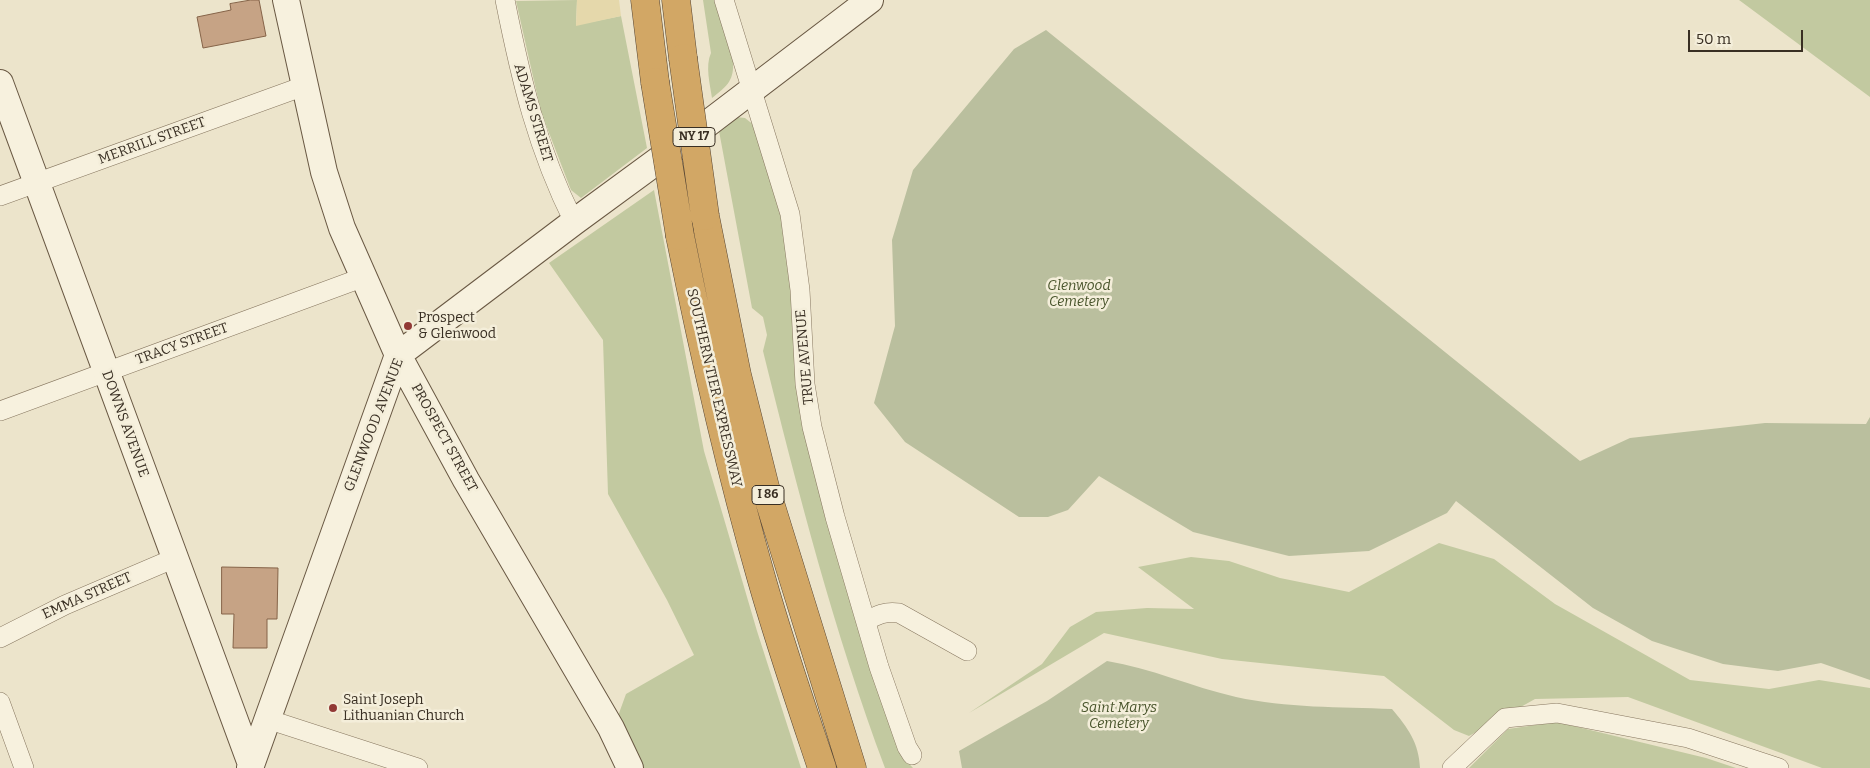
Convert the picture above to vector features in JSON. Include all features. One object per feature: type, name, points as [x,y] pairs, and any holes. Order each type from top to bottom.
[{"type":"highway","name":"SOUTHERN TIER EXPRESSWAY","points":[[645,0],[654,82],[680,236],[700,336],[740,503],[761,579],[822,768]]},
{"type":"highway","name":"SOUTHERN TIER EXPRESSWAY","points":[[676,0],[705,216],[737,375],[765,487],[852,768]]},
{"type":"street","name":"PROSPECT STREET","points":[[286,0],[324,172],[342,228],[398,355],[466,480],[606,720],[627,766]]},
{"type":"street","name":"ADAMS STREET","points":[[506,0],[518,64],[536,131],[556,184],[574,222]]},
{"type":"street","name":"TRUE AVENUE","points":[[724,0],[790,214],[800,290],[806,384],[812,426],[835,517],[882,675],[912,754]]},
{"type":"street","name":"GLENWOOD AVENUE","points":[[250,766],[398,355],[870,0]]},
{"type":"street","name":"DOWNS AVENUE","points":[[0,83],[250,766]]},
{"type":"street","name":"MERRILL STREET","points":[[0,196],[304,86]]},
{"type":"street","name":"TRACY STREET","points":[[0,410],[364,277]]},
{"type":"street","name":"EMMA STREET","points":[[0,638],[65,605],[175,558]]},
{"type":"street","points":[[866,621],[880,614],[898,613],[967,652]]},
{"type":"street","points":[[0,702],[24,768]]},
{"type":"street","points":[[1452,768],[1505,718],[1557,712],[1688,738],[1779,768]]},
{"type":"street","points":[[267,719],[418,768]]},
{"type":"green space","points":[[577,0],[576,25],[621,16],[647,148],[581,198],[571,190],[541,112],[516,1]]},
{"type":"green space","points":[[703,0],[717,0],[735,63],[733,64],[732,75],[728,84],[712,98],[708,69],[711,53]]},
{"type":"green space","points":[[1739,0],[1870,0],[1870,97]]},
{"type":"green space","name":"Glenwood Cemetery","points":[[1046,30],[1580,461],[1630,438],[1765,423],[1866,424],[1870,417],[1870,680],[1821,663],[1778,671],[1723,664],[1652,641],[1593,608],[1456,501],[1447,513],[1369,551],[1289,556],[1193,532],[1099,476],[1068,510],[1048,517],[1019,517],[905,442],[874,403],[895,326],[892,240],[913,170],[1014,49]]},
{"type":"green space","points":[[736,117],[745,118],[755,126],[786,230],[797,366],[903,757],[913,768],[885,768],[849,665],[818,561],[763,351],[767,335],[763,317],[752,308],[719,131]]},
{"type":"green space","points":[[654,190],[704,451],[757,631],[801,768],[644,768],[618,716],[626,694],[694,655],[667,600],[608,494],[603,340],[549,263]]},
{"type":"green space","points":[[1439,543],[1494,559],[1555,604],[1690,680],[1769,689],[1819,680],[1870,688],[1870,768],[1822,768],[1628,697],[1535,699],[1469,736],[1454,730],[1384,676],[1222,659],[1104,633],[969,713],[1042,664],[1070,627],[1096,612],[1147,608],[1194,609],[1138,567],[1191,557],[1229,561],[1280,578],[1349,592]]},
{"type":"green space","name":"Saint Marys Cemetery","points":[[1107,661],[1140,668],[1220,693],[1255,701],[1313,706],[1392,709],[1412,736],[1420,768],[962,768],[959,751],[1047,701]]},
{"type":"green space","points":[[1557,722],[1706,758],[1736,768],[1469,768],[1508,729]]},
{"type":"sand","points":[[577,0],[619,0],[621,16],[576,26]]},
{"type":"building","points":[[259,0],[266,36],[203,48],[197,17],[231,10],[230,4]]},
{"type":"building","points":[[222,567],[278,568],[277,619],[267,619],[267,648],[233,648],[234,614],[222,614]]},
{"type":"place","name":"Prospect & Glenwood","points":[[408,326]]},
{"type":"place","name":"Saint Joseph Lithuanian Church","points":[[333,708]]}]
